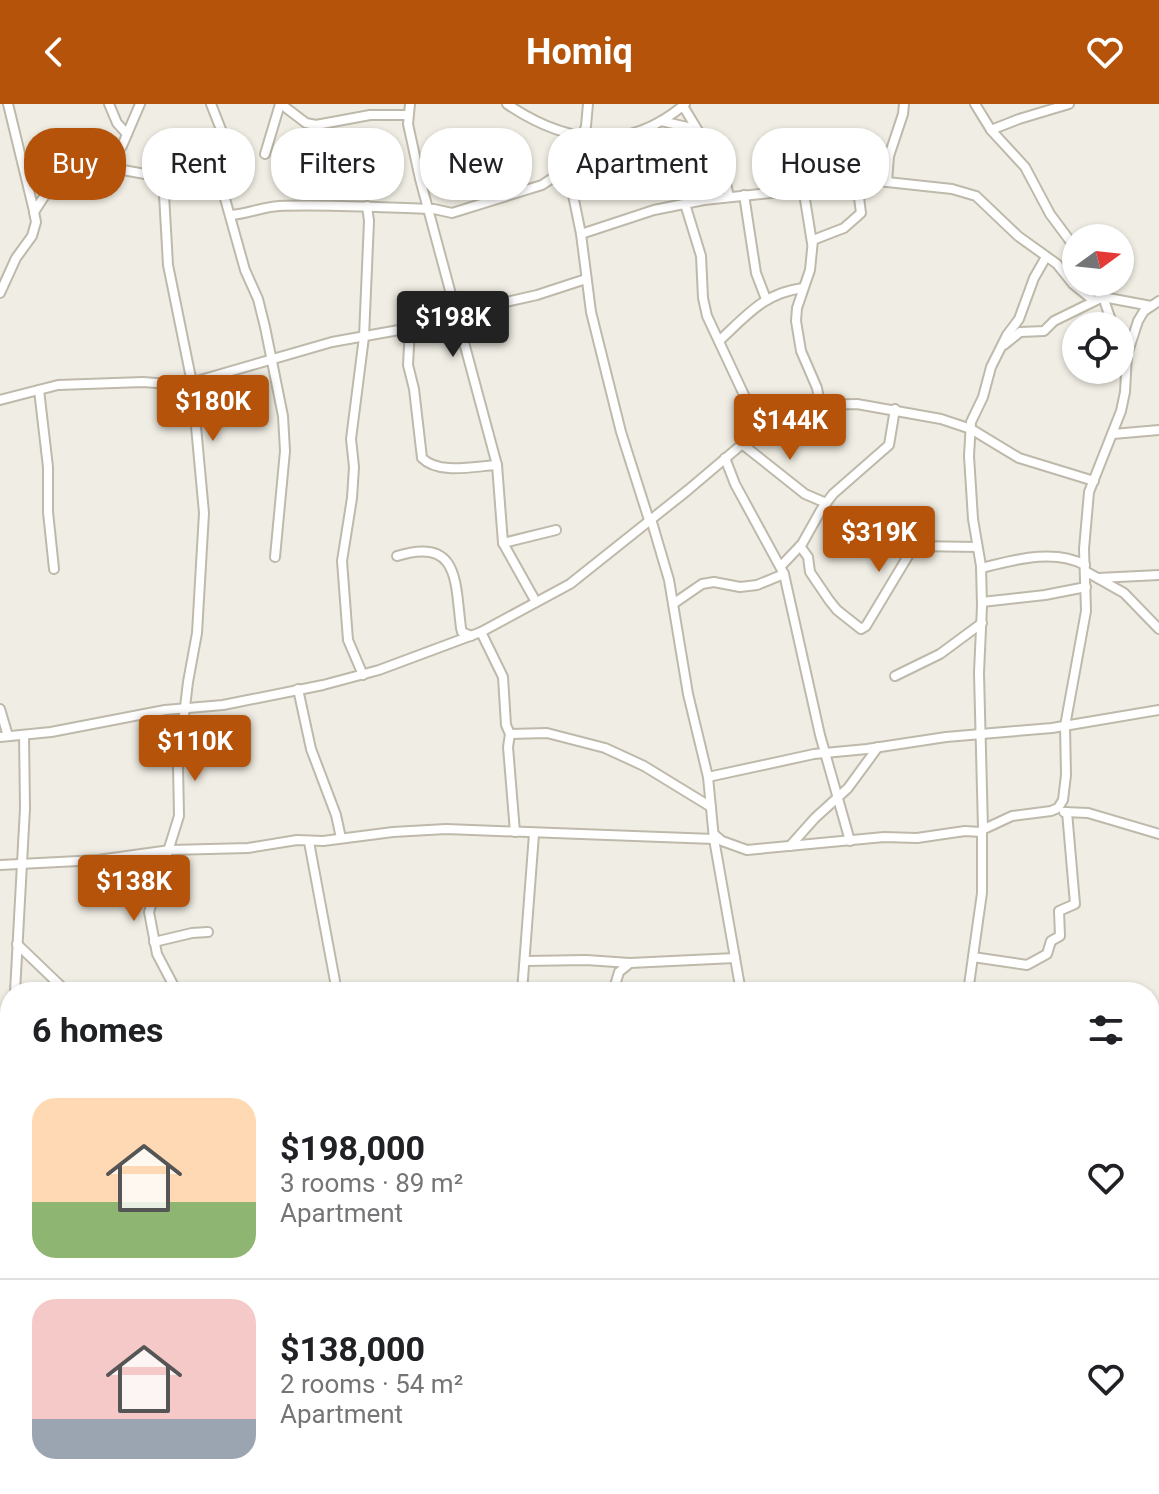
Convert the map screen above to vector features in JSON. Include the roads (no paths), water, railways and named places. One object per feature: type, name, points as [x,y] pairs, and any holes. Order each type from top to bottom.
[{"type":"street","points":[[0,293],[21,250],[32,236],[36,222],[8,104]]},
{"type":"street","points":[[109,104],[117,123],[127,134],[140,104]]},
{"type":"street","points":[[211,104],[220,128]]},
{"type":"street","points":[[265,154],[281,104],[306,123],[316,125],[370,115],[407,115]]},
{"type":"street","points":[[410,104],[407,115],[409,134],[497,465],[503,543],[536,602]]},
{"type":"street","points":[[507,104],[559,128]]},
{"type":"street","points":[[584,128],[588,104]]},
{"type":"street","points":[[889,156],[904,104]]},
{"type":"street","points":[[975,104],[991,130],[1025,167],[1062,230]]},
{"type":"street","points":[[991,130],[1069,104]]},
{"type":"street","points":[[643,128],[661,121],[684,105],[696,128]]},
{"type":"street","points":[[661,121],[692,128]]},
{"type":"street","points":[[231,215],[274,206],[367,206],[449,213],[530,190],[548,181]]},
{"type":"street","points":[[889,182],[952,189],[976,196],[1018,236],[1057,264],[1073,284],[1098,299],[1155,303]]},
{"type":"street","points":[[736,196],[752,194]]},
{"type":"street","points":[[744,195],[756,273],[766,299]]},
{"type":"street","points":[[34,212],[42,200]]},
{"type":"street","points":[[164,200],[168,265],[192,383],[204,523],[197,633],[178,765],[179,816],[150,904],[154,942],[160,963],[171,982]]},
{"type":"street","points":[[226,200],[245,270],[258,299],[283,416],[285,451],[275,557]]},
{"type":"street","points":[[575,200],[591,312],[621,432],[673,604],[688,694],[708,777],[714,837],[739,982]]},
{"type":"street","points":[[581,234],[654,210],[710,200]]},
{"type":"street","points":[[805,200],[812,243],[810,270],[796,315],[798,339],[820,404]]},
{"type":"street","points":[[812,243],[819,236],[844,228],[859,216],[860,200]]},
{"type":"street","points":[[685,204],[701,256],[707,316],[760,429]]},
{"type":"street","points":[[363,675],[348,640],[342,561],[352,498],[354,467],[351,439],[364,337],[367,206]]},
{"type":"street","points":[[969,982],[982,893],[979,673],[982,602],[969,456],[971,429],[989,373],[1000,348],[1019,319],[1034,278],[1046,257]]},
{"type":"street","points":[[0,400],[58,385],[192,383],[272,358],[410,328],[586,279]]},
{"type":"street","points":[[719,341],[766,299],[780,292],[803,288]]},
{"type":"street","points":[[1097,296],[1105,312]]},
{"type":"street","points":[[1000,348],[1020,332],[1042,332],[1054,321],[1098,299]]},
{"type":"street","points":[[1134,333],[1138,321],[1155,303]]},
{"type":"street","points":[[410,328],[408,365],[422,458],[426,463],[459,468],[497,465]]},
{"type":"street","points":[[1051,811],[1058,808],[1063,800],[1065,726],[1085,621],[1085,512],[1113,434],[1125,384]]},
{"type":"street","points":[[39,390],[48,467],[48,512],[54,569]]},
{"type":"street","points":[[0,709],[4,737],[150,712],[223,705],[363,675],[471,636],[570,584],[760,429],[780,417],[820,404],[857,404],[941,419],[971,429],[1019,458],[1094,481]]},
{"type":"street","points":[[673,604],[702,584],[757,585],[783,570],[826,503],[889,445],[895,409]]},
{"type":"street","points":[[1113,434],[1159,430]]},
{"type":"street","points":[[742,444],[805,494],[826,503]]},
{"type":"street","points":[[725,458],[735,484],[783,570],[816,717],[850,841]]},
{"type":"street","points":[[503,543],[556,530]]},
{"type":"street","points":[[800,546],[809,559],[810,572],[829,600],[861,629],[866,626],[914,546],[977,547]]},
{"type":"street","points":[[397,556],[424,550],[443,557],[449,563],[455,576],[462,632],[471,636]]},
{"type":"street","points":[[981,568],[1013,560],[1068,556],[1129,597],[1159,629]]},
{"type":"street","points":[[1097,578],[1159,575]]},
{"type":"street","points":[[982,602],[1086,587]]},
{"type":"street","points":[[895,676],[940,654],[982,623]]},
{"type":"street","points":[[481,632],[503,677],[506,725],[510,734],[508,747],[515,832]]},
{"type":"street","points":[[298,689],[311,749],[336,815],[341,838]]},
{"type":"street","points":[[708,777],[827,753],[980,733],[1065,726],[1159,710]]},
{"type":"street","points":[[510,734],[547,733],[605,748],[644,766],[711,807]]},
{"type":"street","points":[[15,982],[25,808],[24,735]]},
{"type":"street","points":[[789,847],[839,796],[878,747]]},
{"type":"street","points":[[0,865],[98,860],[170,850],[248,848],[297,840],[309,842],[446,829],[714,837],[747,850],[917,838],[982,830],[1012,816],[1051,811],[1088,813],[1159,834]]},
{"type":"street","points":[[973,957],[1027,965],[1046,955],[1051,941],[1060,935],[1059,911],[1075,904],[1067,812]]},
{"type":"street","points":[[523,982],[534,834]]},
{"type":"street","points":[[309,842],[335,982]]},
{"type":"street","points":[[154,942],[208,932]]},
{"type":"street","points":[[17,944],[57,982]]},
{"type":"street","points":[[525,961],[630,963],[735,958]]},
{"type":"street","points":[[616,982],[619,972],[630,963]]}]
